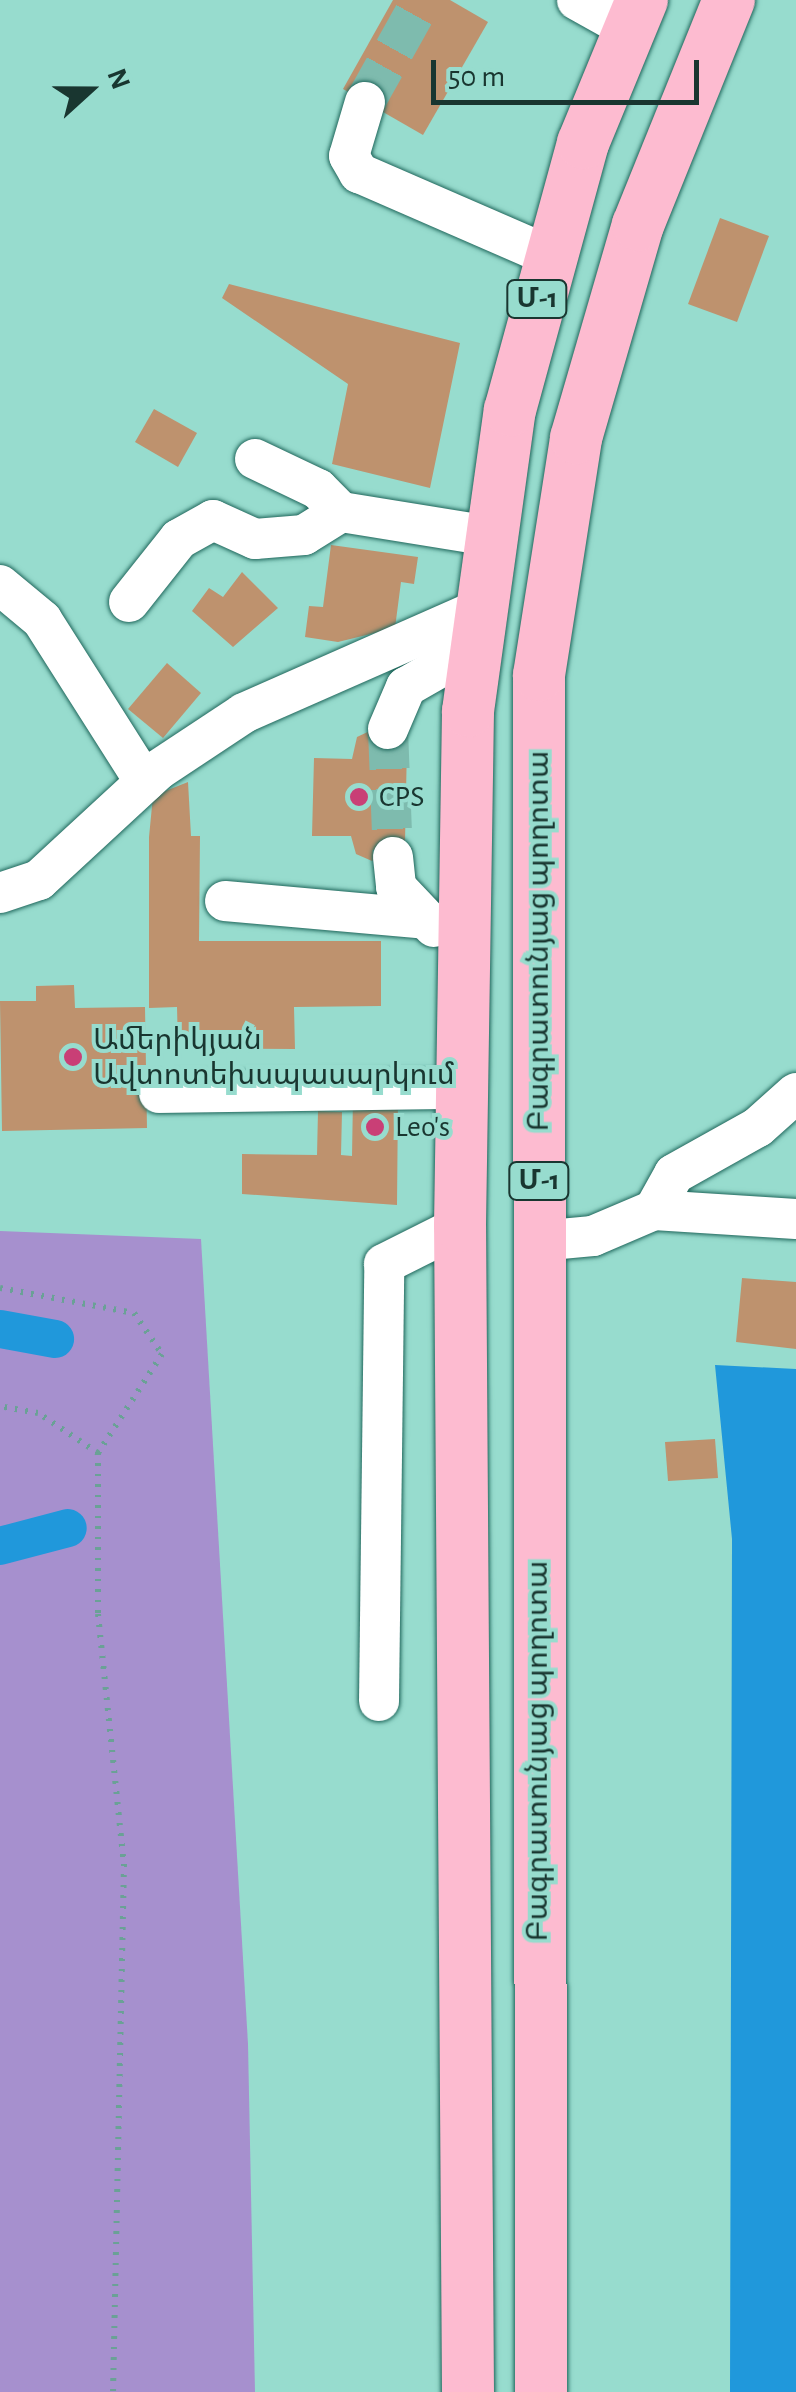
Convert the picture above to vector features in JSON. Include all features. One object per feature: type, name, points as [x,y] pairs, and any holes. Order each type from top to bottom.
[{"type":"main road","name":"Բագրատունյաց պողոտա","points":[[541,2392],[538,1442],[542,655],[581,421],[638,225],[729,0]]},
{"type":"main road","name":"Մ-1","points":[[468,2392],[460,1089],[476,629],[490,536],[548,255],[635,15]]},
{"type":"main road","points":[[460,1440],[538,1442]]},
{"type":"street","points":[[577,0],[635,15]]},
{"type":"street","points":[[364,102],[349,156],[360,173],[548,255]]},
{"type":"street","points":[[256,459],[318,489],[341,512]]},
{"type":"street","points":[[129,602],[178,538],[213,520],[283,540],[341,512],[490,536]]},
{"type":"street","points":[[0,585],[42,620],[145,782]]},
{"type":"street","points":[[388,729],[406,687],[476,629]]},
{"type":"street","points":[[0,893],[39,880],[145,782],[244,712],[476,629]]},
{"type":"street","points":[[393,858],[396,887],[418,918]]},
{"type":"street","points":[[225,901],[418,918],[463,942]]},
{"type":"street","points":[[159,1094],[460,1089]]},
{"type":"street","points":[[654,1210],[674,1174],[758,1127],[796,1093]]},
{"type":"street","points":[[758,1127],[796,1140]]},
{"type":"street","points":[[539,1241],[593,1236],[654,1210],[796,1219]]},
{"type":"street","points":[[379,1701],[384,1264],[460,1226]]},
{"type":"path","points":[[0,1288],[134,1313],[162,1354],[98,1453],[98,1614],[124,1864],[113,2392]]},
{"type":"path","points":[[0,1406],[38,1413],[98,1453]]},
{"type":"shaded area","points":[[0,1231],[201,1239],[248,2044],[255,2392],[0,2392]]},
{"type":"water","points":[[715,1365],[796,1369],[796,2392],[730,2392],[732,1539]]},
{"type":"building","points":[[393,0],[450,0],[488,22],[423,135],[343,89]]},
{"type":"building","points":[[720,218],[769,236],[737,322],[688,304]]},
{"type":"building","points":[[229,284],[460,343],[430,488],[332,464],[348,384],[222,298]]},
{"type":"building","points":[[154,409],[197,433],[178,467],[135,442]]},
{"type":"building","points":[[331,545],[418,557],[414,584],[401,582],[395,628],[338,642],[305,637],[309,606],[323,607]]},
{"type":"building","points":[[242,572],[278,608],[233,647],[192,611],[209,588],[223,597]]},
{"type":"building","points":[[167,663],[201,693],[163,738],[128,709]]},
{"type":"building","name":"CPS","points":[[376,728],[407,745],[405,842],[372,861],[356,854],[351,836],[312,836],[314,758],[352,759],[357,737]]},
{"type":"building","points":[[188,782],[191,836],[200,836],[199,941],[381,941],[381,1006],[294,1007],[295,1049],[178,1048],[177,1007],[149,1008],[149,837],[153,796]]},
{"type":"building","name":"Ամերիկյան Ավտոտեխսպասարկում","points":[[74,985],[75,1008],[145,1007],[147,1128],[2,1131],[0,1001],[36,1001],[36,986]]},
{"type":"building","points":[[353,1097],[398,1098],[397,1205],[242,1194],[242,1154],[317,1155],[318,1111],[342,1112],[341,1155],[352,1156]]},
{"type":"building","points":[[742,1278],[796,1282],[796,1349],[736,1342]]},
{"type":"building","points":[[715,1439],[718,1478],[668,1481],[665,1442]]},
{"type":"waterway","points":[[0,1329],[55,1339]]},
{"type":"waterway","points":[[0,1546],[68,1528]]},
{"type":"tunnel","points":[[365,102],[422,0]]},
{"type":"tunnel","points":[[388,729],[393,857]]},
{"type":"place","name":"CPS","points":[[359,797]]},
{"type":"place","name":"Ամերիկյան Ավտոտեխսպասարկում","points":[[73,1057]]},
{"type":"place","name":"Leo's","points":[[375,1127]]}]
